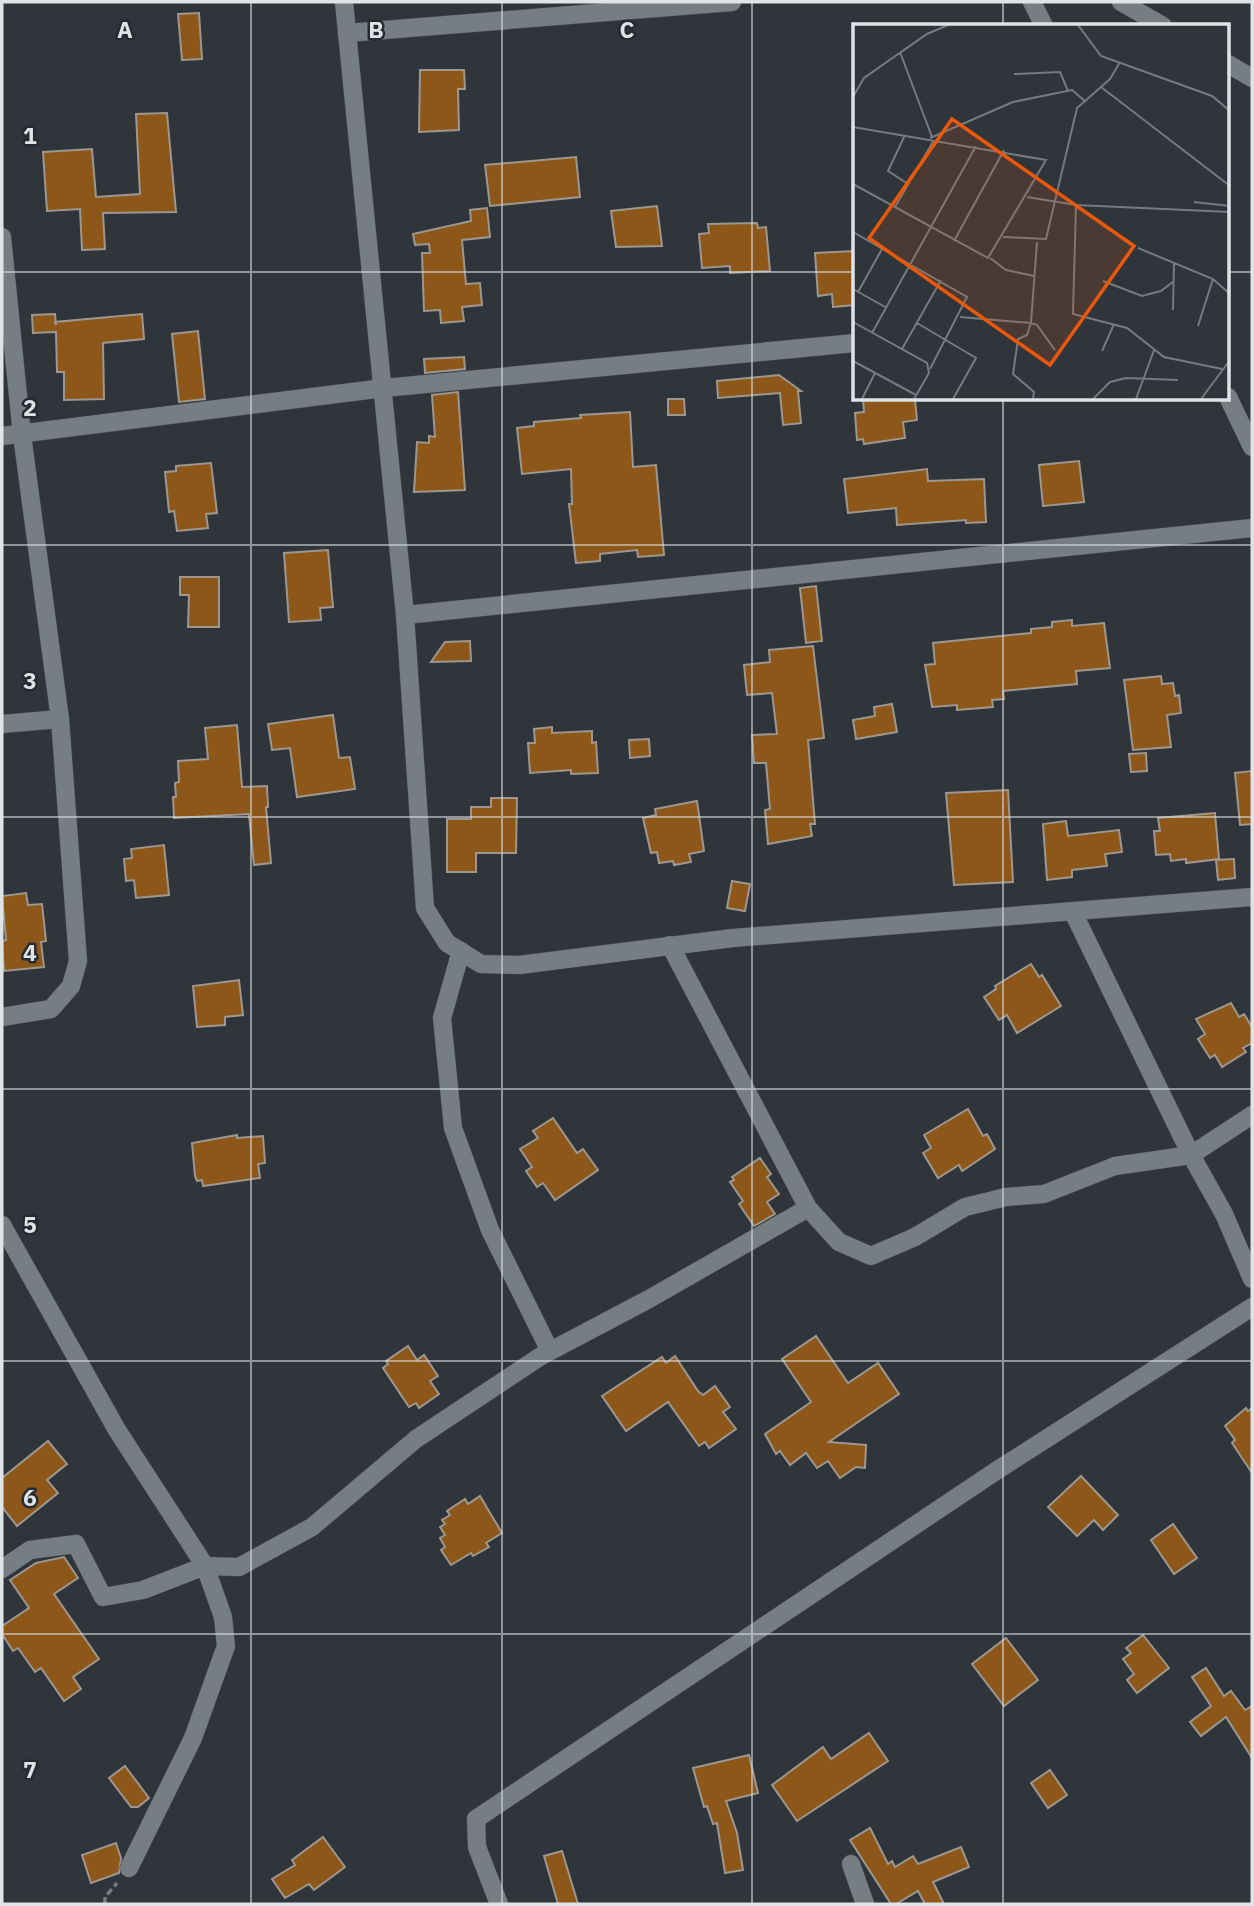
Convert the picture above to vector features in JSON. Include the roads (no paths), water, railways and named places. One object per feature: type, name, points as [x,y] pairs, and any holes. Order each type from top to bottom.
[{"type":"street","points":[[344,2],[405,615],[425,908],[447,943],[481,964],[519,965],[733,937],[1252,897]]},
{"type":"street","points":[[347,33],[574,8],[732,2]]},
{"type":"street","points":[[1032,2],[1043,24]]},
{"type":"street","points":[[1121,2],[1160,24]]},
{"type":"street","points":[[1230,65],[1252,78]]},
{"type":"street","points":[[2,237],[22,435],[60,719],[78,961],[71,986],[51,1009],[2,1017]]},
{"type":"street","points":[[2,436],[384,388],[853,343]]},
{"type":"street","points":[[1230,401],[1252,447]]},
{"type":"street","points":[[405,615],[1252,528]]},
{"type":"street","points":[[2,724],[60,719]]},
{"type":"street","points":[[1073,912],[1191,1155],[1224,1214],[1252,1279]]},
{"type":"street","points":[[670,945],[808,1208],[839,1242],[871,1255],[915,1237],[965,1207],[1006,1197],[1044,1194],[1115,1166],[1191,1155],[1252,1115]]},
{"type":"street","points":[[461,951],[442,1018],[453,1128],[490,1230],[550,1351]]},
{"type":"street","points":[[2,1569],[30,1550],[76,1545],[103,1597],[143,1590],[205,1566],[239,1567],[312,1527],[416,1439],[550,1351],[649,1299],[808,1208]]},
{"type":"street","points":[[2,1224],[117,1430],[205,1566],[223,1616],[226,1646],[193,1738],[129,1868]]},
{"type":"street","points":[[499,1904],[477,1847],[476,1819],[996,1471],[1252,1307]]},
{"type":"street","points":[[851,1864],[865,1904]]}]
